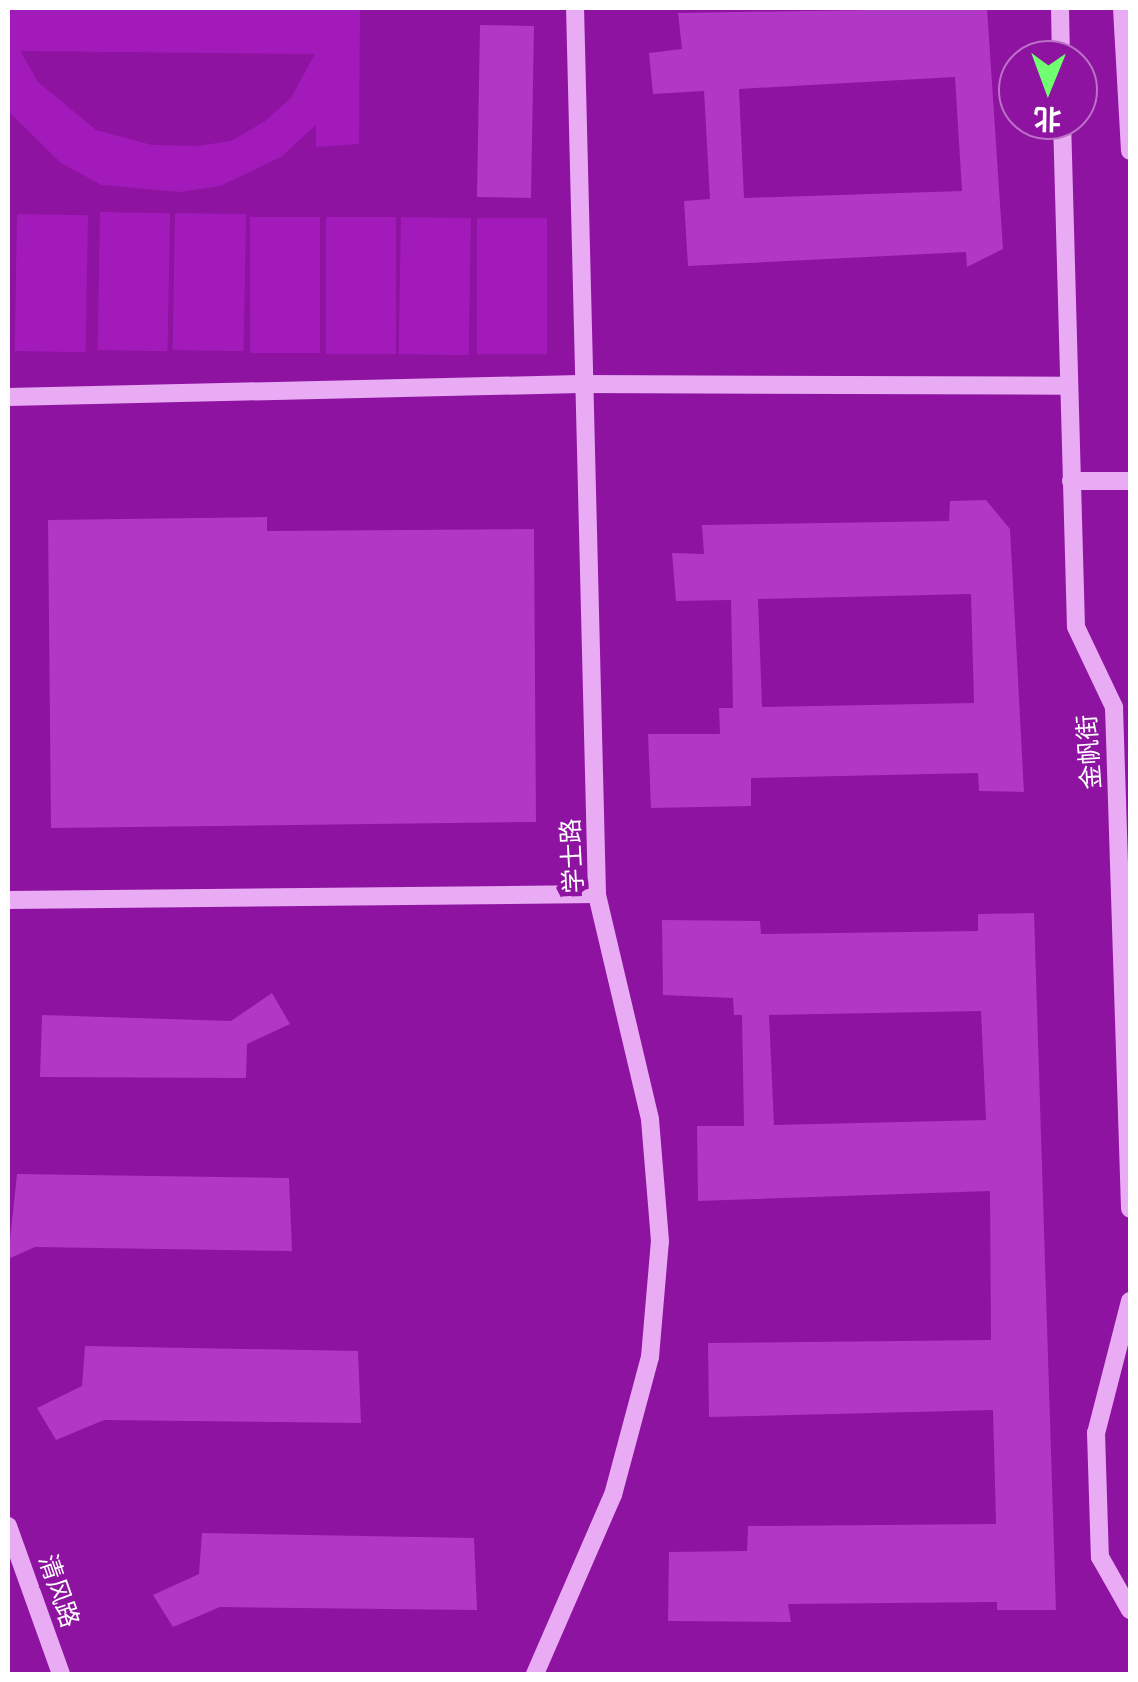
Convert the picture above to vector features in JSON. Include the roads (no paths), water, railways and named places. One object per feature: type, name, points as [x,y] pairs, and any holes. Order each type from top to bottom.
[{"type":"street","name":"学士路","points":[[535,1674],[613,1495],[650,1357],[660,1241],[650,1119],[597,894],[580,384],[575,8]]},
{"type":"street","points":[[1060,8],[1061,40]]},
{"type":"street","points":[[1122,8],[1130,151]]},
{"type":"street","name":"金帆街","points":[[1062,140],[1076,627],[1114,707],[1124,794],[1130,1210]]},
{"type":"street","points":[[8,398],[580,384],[1067,386]]},
{"type":"street","points":[[1070,481],[1130,481]]},
{"type":"street","points":[[8,900],[597,894]]},
{"type":"street","points":[[1130,1301],[1096,1432],[1100,1558],[1130,1610]]},
{"type":"street","name":"清风路","points":[[8,1526],[60,1674]]}]
